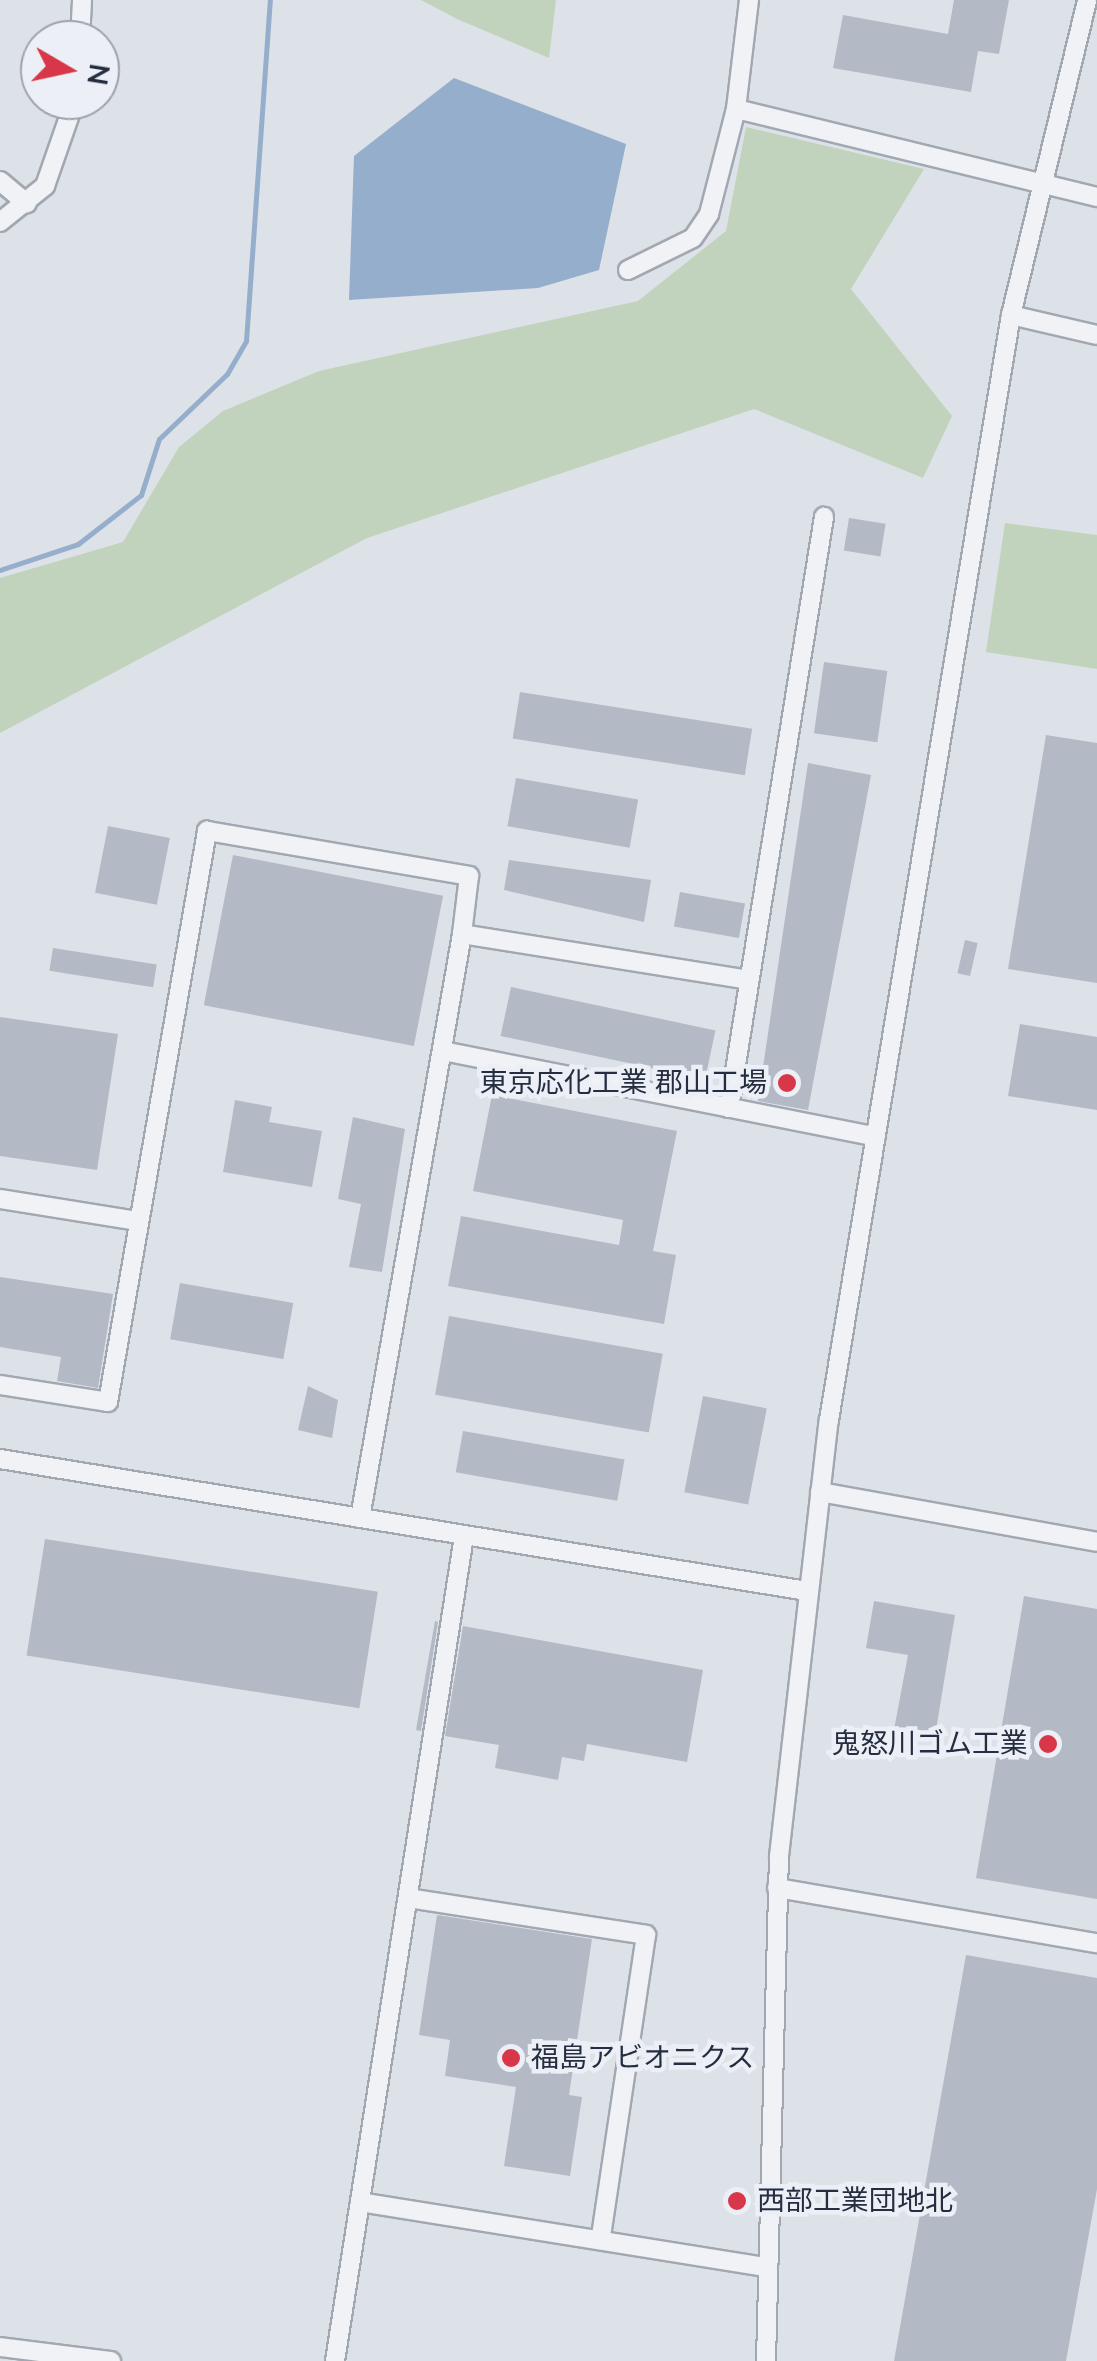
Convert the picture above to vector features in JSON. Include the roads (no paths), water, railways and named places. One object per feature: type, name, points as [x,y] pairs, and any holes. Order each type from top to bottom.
[{"type":"street","points":[[628,270],[694,238],[709,214],[736,109],[748,0]]},
{"type":"street","points":[[766,2361],[765,2267],[777,1888],[820,1492],[1011,315],[1046,184],[1086,0]]},
{"type":"street","points":[[736,109],[1097,197]]},
{"type":"street","points":[[0,222],[27,204],[63,153],[70,120]]},
{"type":"street","points":[[0,181],[27,204]]},
{"type":"street","points":[[1011,315],[1097,335]]},
{"type":"street","points":[[730,1108],[744,979],[824,518]]},
{"type":"street","points":[[0,1385],[108,1402],[206,830],[469,876],[360,1518]]},
{"type":"street","points":[[462,934],[744,979]]},
{"type":"street","points":[[442,1052],[876,1137]]},
{"type":"street","points":[[0,1199],[136,1221]]},
{"type":"street","points":[[0,1460],[807,1592]]},
{"type":"street","points":[[820,1492],[1097,1542]]},
{"type":"street","points":[[335,2361],[464,1536]]},
{"type":"street","points":[[777,1888],[1097,1943]]},
{"type":"street","points":[[408,1898],[646,1936],[601,2237]]},
{"type":"street","points":[[360,2202],[601,2237],[765,2267]]},
{"type":"street","points":[[0,2346],[110,2361]]},
{"type":"water","points":[[454,78],[626,144],[599,270],[538,288],[349,300],[354,156]]},
{"type":"waterway","points":[[0,570],[78,544],[141,495],[159,439],[227,374],[246,341],[270,0]]},
{"type":"place","name":"東京応化工業 郡山工場","points":[[787,1083]]},
{"type":"place","name":"鬼怒川ゴム工業","points":[[1048,1744]]},
{"type":"place","name":"福島アビオニクス","points":[[511,2058]]},
{"type":"place","name":"西部工業団地北","points":[[737,2201]]}]
